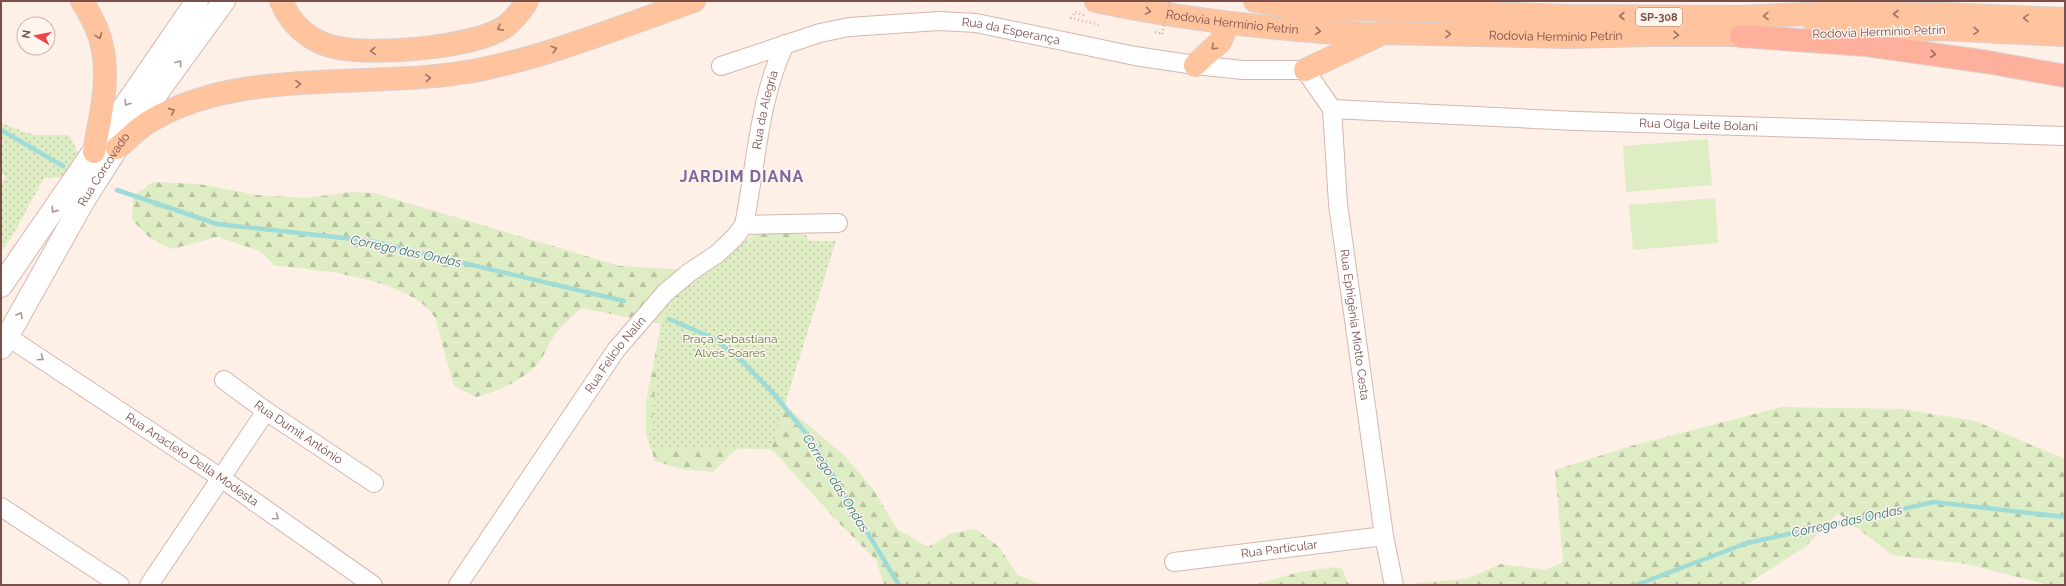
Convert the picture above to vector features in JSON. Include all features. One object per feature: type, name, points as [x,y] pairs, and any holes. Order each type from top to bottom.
[{"type":"highway","points":[[1741,36],[1867,45],[1987,62],[2065,76]]},
{"type":"main road","points":[[82,1],[91,15],[102,46],[104,77],[103,100],[94,152]]},
{"type":"main road","points":[[281,1],[287,15],[305,34],[330,46],[363,52],[447,46],[477,38],[503,28],[527,1]]},
{"type":"main road","points":[[117,148],[151,120],[181,107],[216,95],[251,87],[433,77],[484,69],[553,50],[694,1]]},
{"type":"main road","name":"Rodovia Hermínio Petrin","points":[[1096,1],[1185,18],[1228,24],[1358,35],[1384,33],[1567,37],[1651,34],[1741,36],[1940,29],[2065,36]]},
{"type":"main road","name":"Rodovia Hermínio Petrin","points":[[1255,1],[1311,10],[1371,5],[1567,16],[1740,18],[1832,14],[1918,14],[2065,19]]},
{"type":"main road","points":[[1195,65],[1220,42],[1228,24]]},
{"type":"main road","points":[[1305,70],[1384,33]]},
{"type":"street","name":"Rua Corcovado","points":[[1,286],[197,1]]},
{"type":"street","name":"Rua Corcovado","points":[[5,343],[84,200],[117,148],[224,1]]},
{"type":"street","name":"Rua da Esperança","points":[[720,66],[820,33],[849,27],[939,21],[976,23],[1135,56],[1195,65],[1243,70],[1305,70]]},
{"type":"street","name":"Rua da Alegria","points":[[744,225],[774,68],[785,44]]},
{"type":"street","points":[[1305,70],[1332,109]]},
{"type":"street","name":"Rua Olga Leite Bolani","points":[[1332,109],[1576,121],[2065,136]]},
{"type":"street","name":"Rua Ephigênia Miotto Cesta","points":[[1332,109],[1338,204],[1384,536],[1393,578]]},
{"type":"street","points":[[744,225],[838,223]]},
{"type":"street","name":"Rua Felício Nalin","points":[[458,585],[616,350],[637,323],[670,289],[690,272],[717,254],[735,238],[744,225]]},
{"type":"street","name":"Rua Anacleto Della Modesta","points":[[5,343],[221,478],[373,585]]},
{"type":"street","name":"Rua Dumit Antônio","points":[[224,380],[266,411],[374,483]]},
{"type":"street","points":[[149,585],[266,411]]},
{"type":"street","points":[[1,507],[120,585]]},
{"type":"street","name":"Rua Particular","points":[[1174,562],[1384,536]]},
{"type":"path","points":[[1162,34],[1170,1]]},
{"type":"green space","points":[[1,123],[34,135],[69,135],[79,154],[65,177],[44,178],[11,238],[1,252],[1,184],[6,176],[1,173]]},
{"type":"green space","points":[[1708,139],[1712,185],[1626,192],[1623,146]]},
{"type":"green space","points":[[153,182],[199,184],[257,195],[306,198],[350,192],[374,193],[620,266],[708,271],[732,249],[760,233],[781,230],[806,235],[819,259],[783,404],[844,455],[873,489],[897,529],[928,547],[952,533],[976,529],[999,547],[1018,575],[1042,585],[884,585],[876,560],[841,525],[774,452],[751,440],[731,454],[713,472],[682,469],[655,461],[646,434],[646,402],[661,324],[582,308],[557,332],[540,361],[526,374],[503,388],[476,397],[454,386],[435,318],[424,305],[407,294],[386,285],[362,278],[338,273],[275,266],[260,251],[218,237],[172,249],[150,238],[132,220],[133,196]]},
{"type":"green space","points":[[1715,198],[1718,243],[1633,250],[1629,205]]},
{"type":"green space","name":"Praça Sebastiana Alves Soares","points":[[746,240],[836,241],[771,449],[649,447],[661,333],[668,307]]},
{"type":"green space","points":[[1781,407],[1902,409],[1975,421],[2065,459],[2065,585],[2048,585],[1967,564],[1892,555],[1838,513],[1806,546],[1749,583],[1743,585],[1415,585],[1415,583],[1466,579],[1501,564],[1545,570],[1563,562],[1555,470],[1631,446]]},
{"type":"green space","points":[[1336,567],[1343,570],[1347,582],[1354,585],[1254,585],[1299,572]]},
{"type":"waterway","name":"Córrego das Ondas","points":[[1,130],[63,166]]},
{"type":"waterway","name":"Córrego das Ondas","points":[[117,190],[217,224],[371,241],[624,301]]},
{"type":"waterway","name":"Córrego das Ondas","points":[[669,319],[713,338],[743,362],[773,393],[813,442],[899,585]]},
{"type":"waterway","name":"Córrego das Ondas","points":[[1636,585],[1747,543],[1934,502],[2065,517]]},
{"type":"district","name":"JARDIM DIANA","points":[[742,176]]}]
